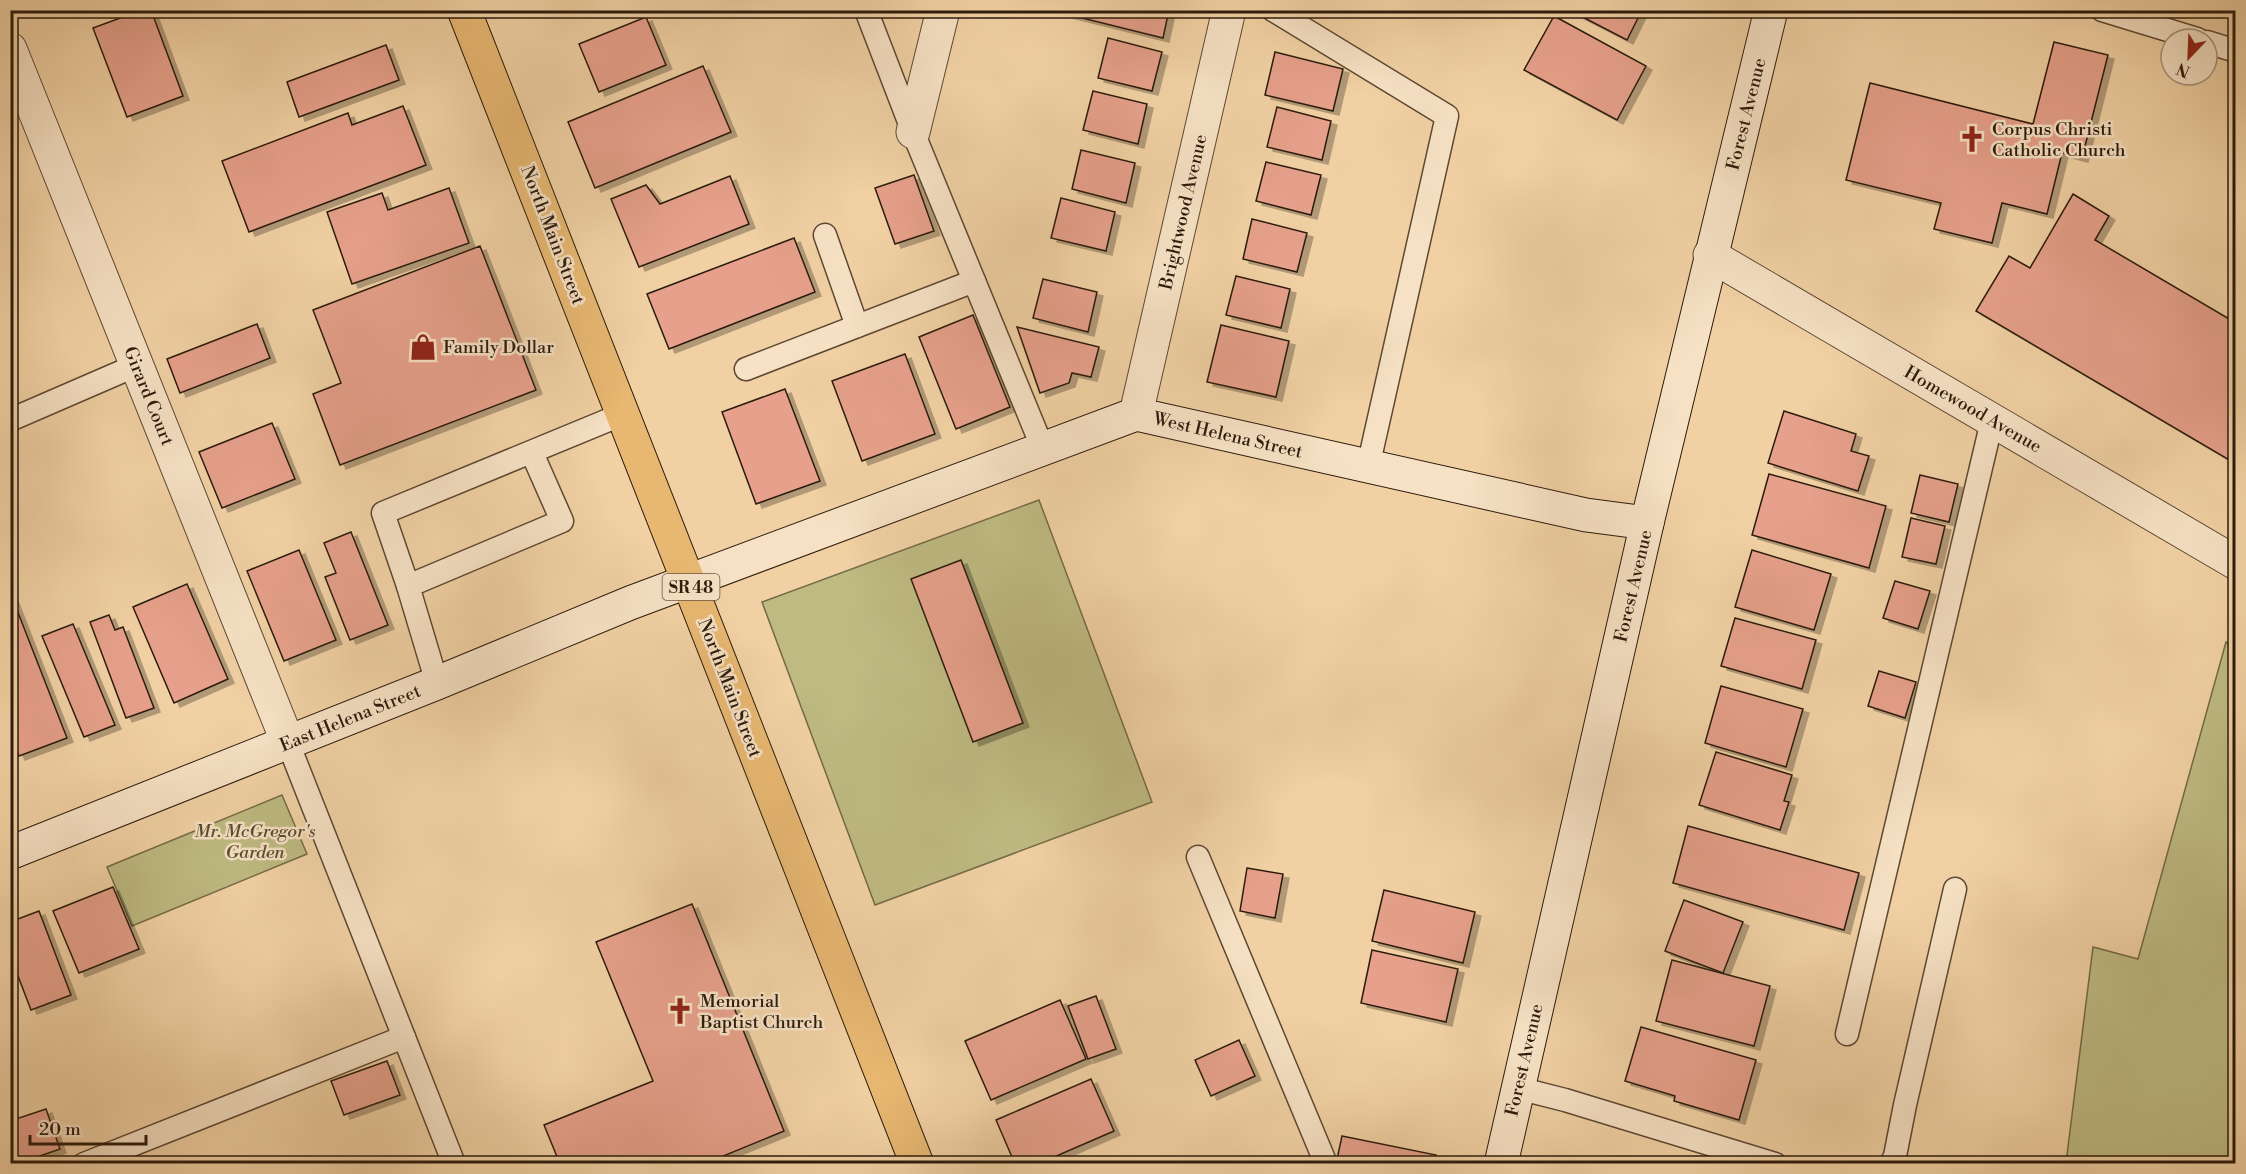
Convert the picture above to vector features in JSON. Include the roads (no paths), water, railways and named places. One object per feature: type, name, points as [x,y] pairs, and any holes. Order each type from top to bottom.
[{"type":"main road","name":"North Main Street","points":[[465,10],[689,582],[912,1162]]},
{"type":"street","points":[[913,132],[943,10]]},
{"type":"street","name":"Brightwood Avenue","points":[[1136,414],[1229,10]]},
{"type":"street","name":"Forest Avenue","points":[[1501,1164],[1647,523],[1771,10]]},
{"type":"street","name":"Girard Court","points":[[10,49],[288,742]]},
{"type":"street","name":"Homewood Avenue","points":[[1710,255],[2235,563]]},
{"type":"street","name":"West Helena Street","points":[[689,582],[1136,414],[1586,515],[1647,523]]},
{"type":"street","name":"East Helena Street","points":[[10,854],[630,603],[689,582]]},
{"type":"lane","points":[[866,10],[913,132],[1043,449]]},
{"type":"lane","points":[[1273,10],[1447,116],[1368,466]]},
{"type":"lane","points":[[2102,10],[2159,27]]},
{"type":"lane","points":[[2219,46],[2235,51]]},
{"type":"lane","points":[[825,235],[857,326]]},
{"type":"lane","points":[[746,369],[974,280]]},
{"type":"lane","points":[[10,420],[138,365]]},
{"type":"lane","points":[[437,683],[383,513],[623,414]]},
{"type":"lane","points":[[1847,1034],[1992,421]]},
{"type":"lane","points":[[408,586],[562,521],[532,453]]},
{"type":"lane","points":[[288,742],[454,1164]]},
{"type":"lane","points":[[1198,857],[1326,1164]]},
{"type":"lane","points":[[1891,1164],[1895,1156],[1955,889]]},
{"type":"lane","points":[[84,1164],[404,1037]]},
{"type":"lane","points":[[1518,1088],[1775,1164]]},
{"type":"place","name":"Corpus Christi Catholic Church","points":[[1972,139]]},
{"type":"place","name":"Family Dollar","points":[[423,347]]},
{"type":"place","name":"Memorial Baptist Church","points":[[680,1011]]},
{"type":"park label","name":"Mr. McGregor's Garden","points":[[255,841]]}]
